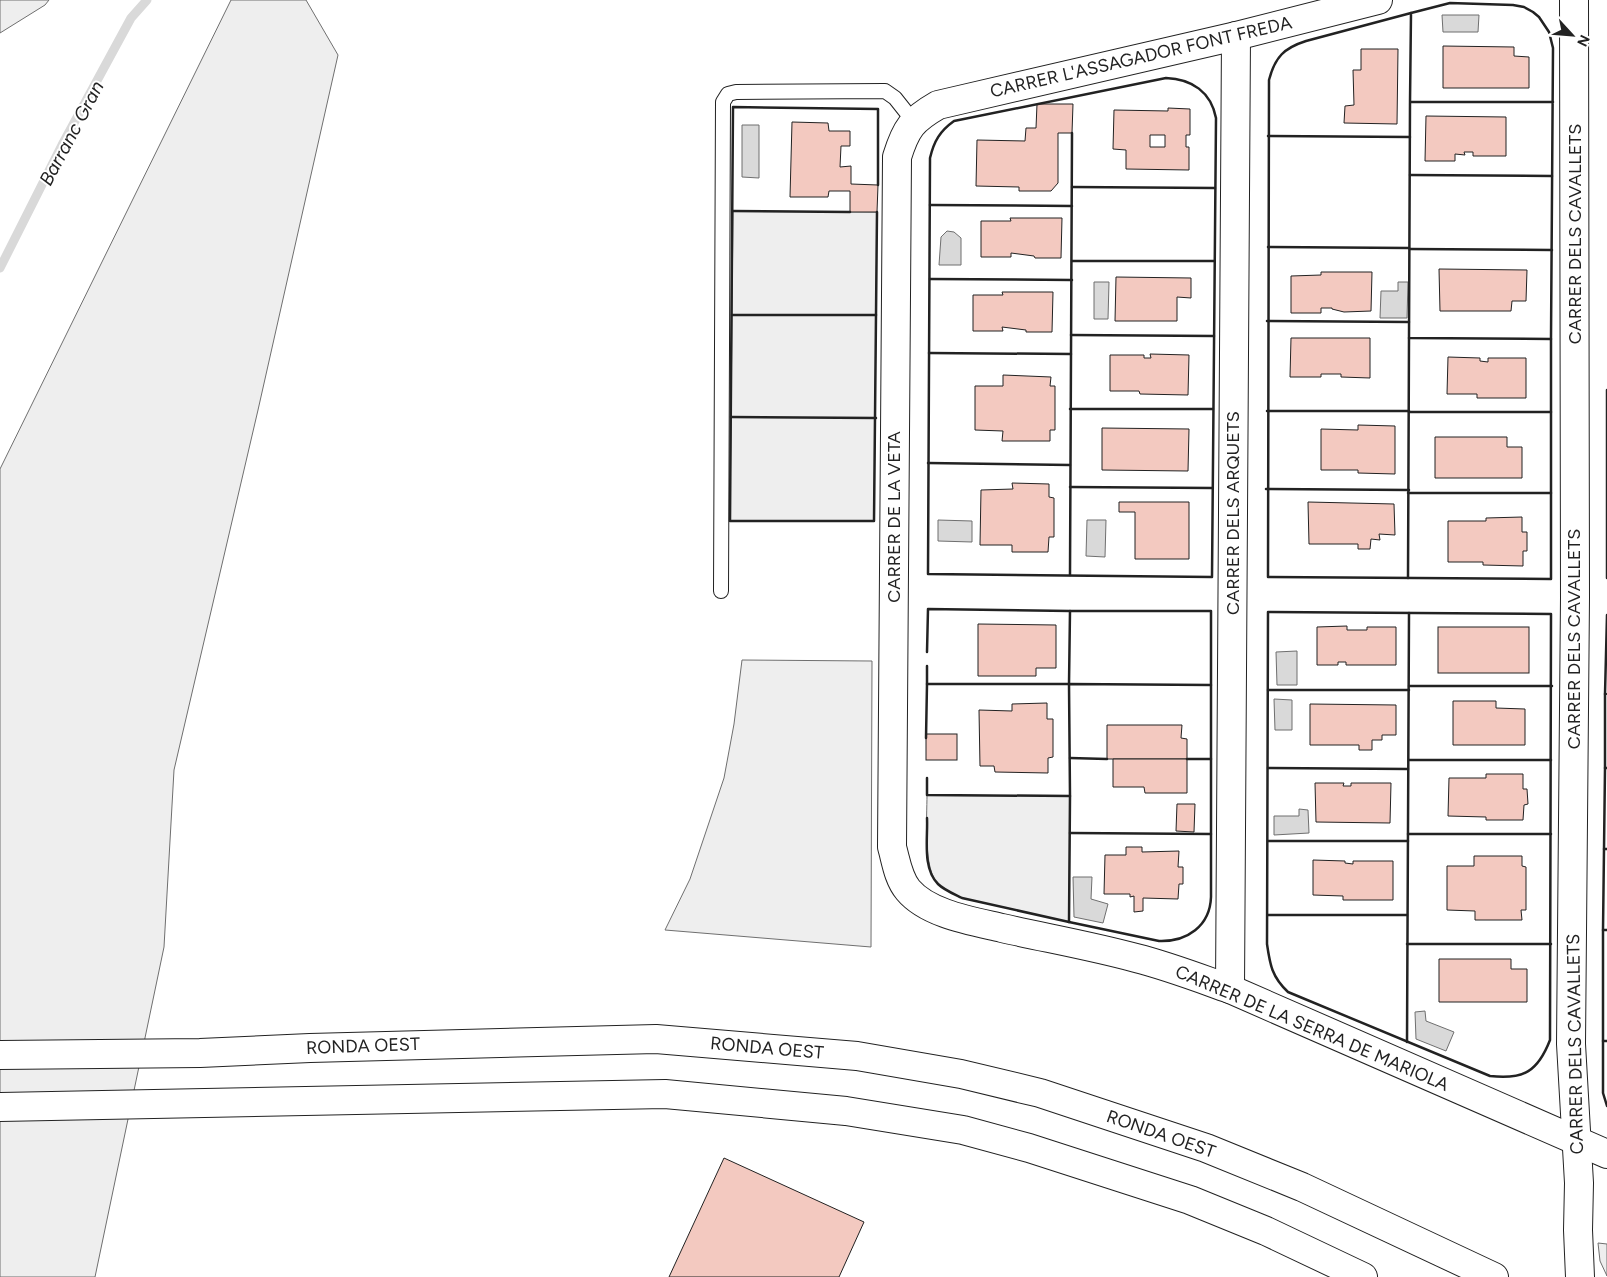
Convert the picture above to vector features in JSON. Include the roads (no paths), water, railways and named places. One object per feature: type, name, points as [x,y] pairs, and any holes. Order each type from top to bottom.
[{"type":"street","name":"CARRER L'ASSAGADOR FONT FREDA","points":[[912,123],[921,114],[938,105],[1236,36],[1378,0]]},
{"type":"street","name":"CARRER DELS CAVALLETS","points":[[1574,0],[1575,607],[1571,1044],[1579,1183],[1580,1277]]},
{"type":"street","name":"CARRER DELS ARQUETS","points":[[1230,990],[1236,36]]},
{"type":"street","name":"CARRER DE LA VETA","points":[[912,123],[902,140],[897,157],[892,847],[900,878],[908,890],[923,902]]},
{"type":"street","name":"CARRER DE LA SERRA DE MARIOLA","points":[[923,902],[943,912],[968,920],[1135,957],[1175,969],[1230,990],[1607,1154]]},
{"type":"street","name":"RONDA OEST","points":[[0,1056],[200,1053],[310,1048],[656,1039],[857,1056],[961,1074],[1040,1093],[1206,1148],[1302,1187],[1494,1277]]},
{"type":"street","points":[[0,1107],[665,1094],[846,1111],[963,1130],[1029,1148],[1190,1200],[1266,1231],[1363,1277]]},
{"type":"lane","points":[[721,591],[722,102],[728,94],[736,92],[885,91],[895,98],[912,123]]},
{"type":"waterway","name":"Barranc Gran","points":[[0,268],[62,145],[131,18],[147,0]]}]
